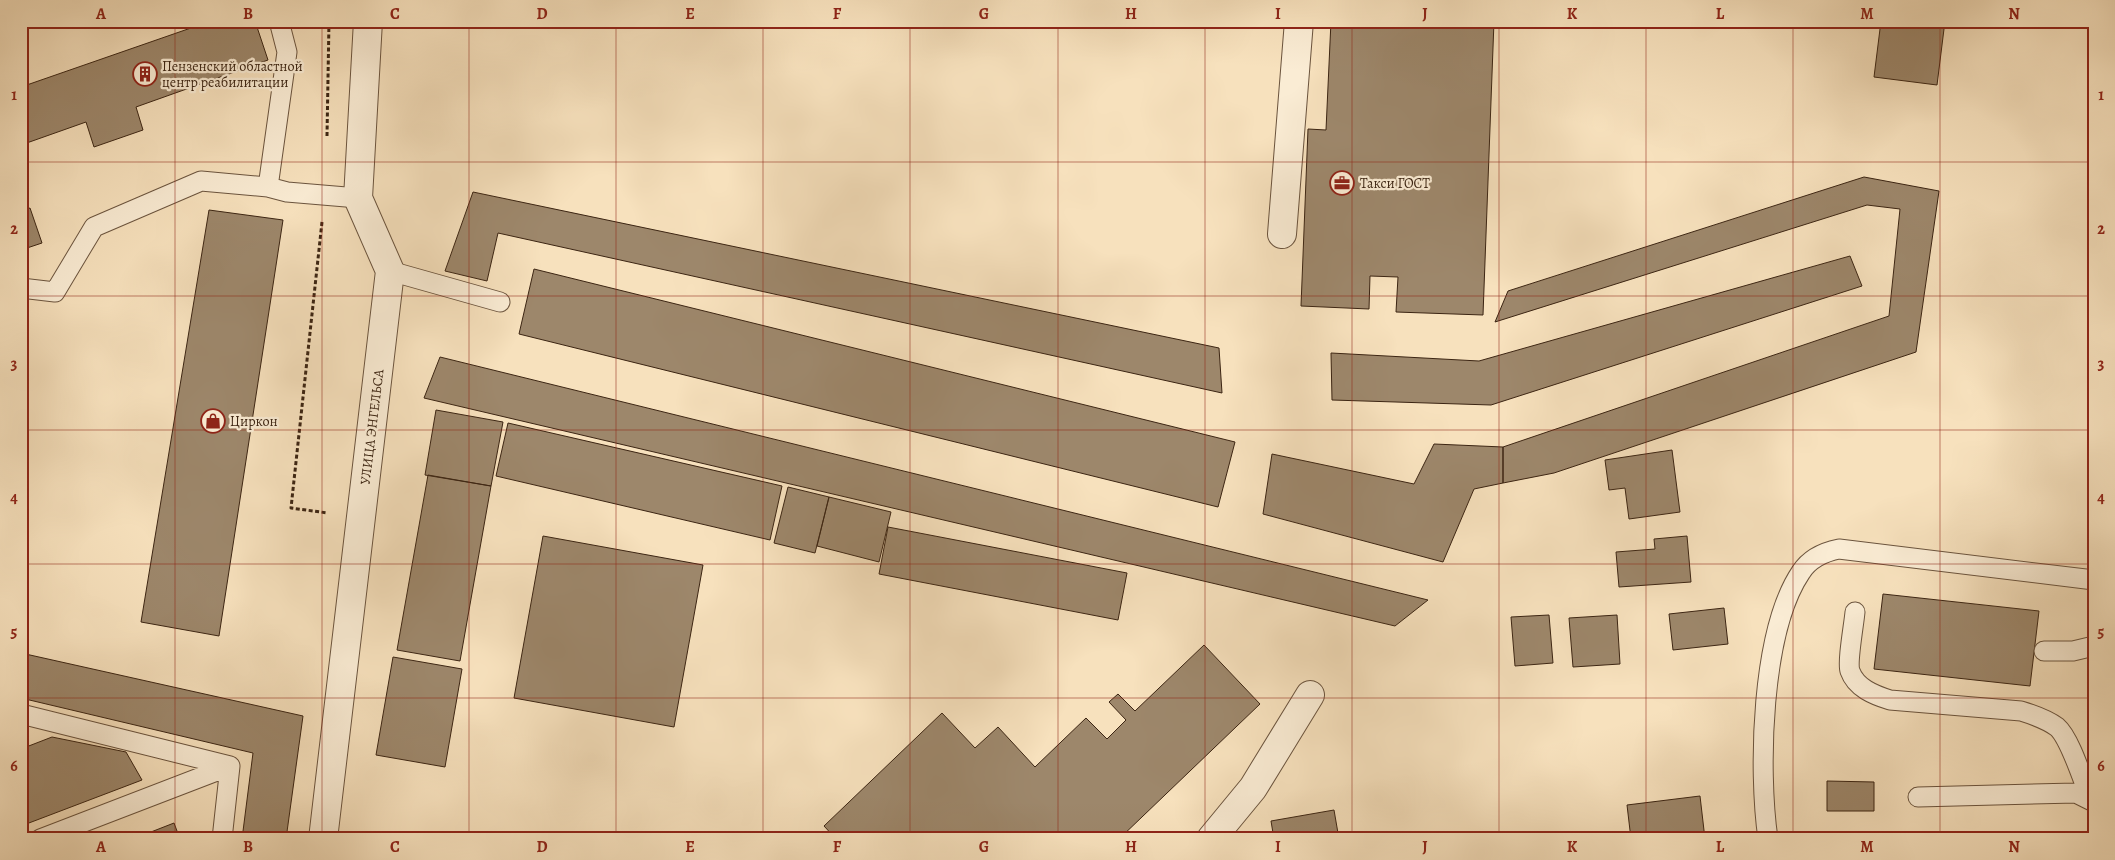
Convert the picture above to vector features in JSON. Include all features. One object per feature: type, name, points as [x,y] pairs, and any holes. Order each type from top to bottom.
[{"type":"street","points":[[368,21],[358,198],[390,271]]},
{"type":"street","points":[[1282,234],[1299,21]]},
{"type":"street","name":"УЛИЦА ЭНГЕЛЬСА","points":[[328,836],[361,517],[390,271]]},
{"type":"street","points":[[1212,839],[1253,788],[1310,695]]},
{"type":"lane","points":[[268,187],[287,52],[279,21]]},
{"type":"lane","points":[[21,288],[56,292],[94,227],[201,181],[268,187],[287,192],[358,198]]},
{"type":"lane","points":[[390,271],[500,302]]},
{"type":"lane","points":[[1768,839],[1764,811],[1764,710],[1768,684],[1777,636],[1787,599],[1801,572],[1811,561],[1824,552],[1839,549],[2094,580]]},
{"type":"lane","points":[[1855,612],[1850,670],[1859,684],[1874,695],[1890,700],[2021,710],[2042,718],[2058,728],[2067,742],[2092,800]]},
{"type":"lane","points":[[2044,651],[2073,651],[2094,646]]},
{"type":"lane","points":[[27,719],[230,766]]},
{"type":"lane","points":[[40,839],[230,766]]},
{"type":"lane","points":[[222,839],[230,766]]},
{"type":"lane","points":[[1918,797],[2076,793],[2092,800]]},
{"type":"path","points":[[327,138],[329,21]]},
{"type":"path","points":[[325,195],[291,508],[361,517]]},
{"type":"building","name":"Пензенский областной центр реабилитации","points":[[211,21],[255,21],[268,60],[136,107],[143,130],[94,147],[86,122],[21,145],[21,87]]},
{"type":"building","points":[[1331,21],[1494,21],[1483,315],[1396,312],[1398,277],[1370,276],[1369,309],[1301,306],[1308,129],[1326,130]]},
{"type":"building","points":[[1881,21],[1945,21],[1937,85],[1874,77]]},
{"type":"building","points":[[1864,177],[1939,191],[1916,352],[1554,473],[1503,483],[1503,447],[1889,316],[1900,209],[1867,205],[1495,322],[1508,291]]},
{"type":"building","points":[[473,192],[1219,348],[1222,393],[498,233],[487,281],[445,271]]},
{"type":"building","points":[[30,208],[42,243],[21,250],[21,211]]},
{"type":"building","name":"Циркон","points":[[209,210],[283,220],[219,636],[141,622]]},
{"type":"building","points":[[1850,256],[1862,286],[1491,405],[1332,400],[1331,353],[1479,361]]},
{"type":"building","points":[[534,269],[1235,442],[1218,507],[519,334]]},
{"type":"building","points":[[440,357],[1428,600],[1395,626],[424,398]]},
{"type":"building","points":[[436,410],[503,422],[491,486],[425,475]]},
{"type":"building","points":[[508,423],[782,486],[770,540],[496,476]]},
{"type":"building","points":[[1434,444],[1503,447],[1503,483],[1474,489],[1443,562],[1263,514],[1272,454],[1414,484]]},
{"type":"building","points":[[1672,450],[1680,512],[1629,519],[1625,488],[1609,490],[1605,460]]},
{"type":"building","points":[[428,475],[491,486],[460,661],[397,650]]},
{"type":"building","points":[[788,487],[829,497],[815,553],[774,543]]},
{"type":"building","points":[[829,497],[891,512],[879,562],[817,546]]},
{"type":"building","points":[[888,527],[1127,573],[1118,620],[879,574]]},
{"type":"building","points":[[543,536],[703,565],[674,727],[514,698]]},
{"type":"building","points":[[1687,536],[1691,582],[1619,587],[1616,552],[1655,549],[1654,539]]},
{"type":"building","points":[[1883,594],[2039,611],[2030,686],[1874,669]]},
{"type":"building","points":[[1724,608],[1728,644],[1673,650],[1669,614]]},
{"type":"building","points":[[1549,615],[1553,663],[1515,666],[1511,617]]},
{"type":"building","points":[[1617,615],[1620,664],[1573,667],[1569,618]]},
{"type":"building","points":[[1204,645],[1260,704],[1119,839],[836,839],[824,826],[942,713],[975,748],[998,727],[1035,767],[1086,718],[1107,739],[1126,720],[1109,702],[1118,694],[1135,711]]},
{"type":"building","points":[[21,653],[303,716],[286,839],[242,839],[253,753],[21,698]]},
{"type":"building","points":[[393,657],[462,669],[445,767],[376,755]]},
{"type":"building","points":[[52,737],[126,752],[142,780],[21,826],[21,749]]},
{"type":"building","points":[[1827,781],[1874,782],[1874,811],[1827,811]]},
{"type":"building","points":[[1700,796],[1705,839],[1631,839],[1627,805]]},
{"type":"building","points":[[1334,810],[1339,839],[1274,839],[1271,821]]},
{"type":"building","points":[[174,823],[180,839],[133,839]]},
{"type":"place","name":"Пензенский областной центр реабилитации","points":[[145,74]]},
{"type":"place","name":"Такси ГОСТ","points":[[1342,183]]},
{"type":"place","name":"Циркон","points":[[213,421]]}]
